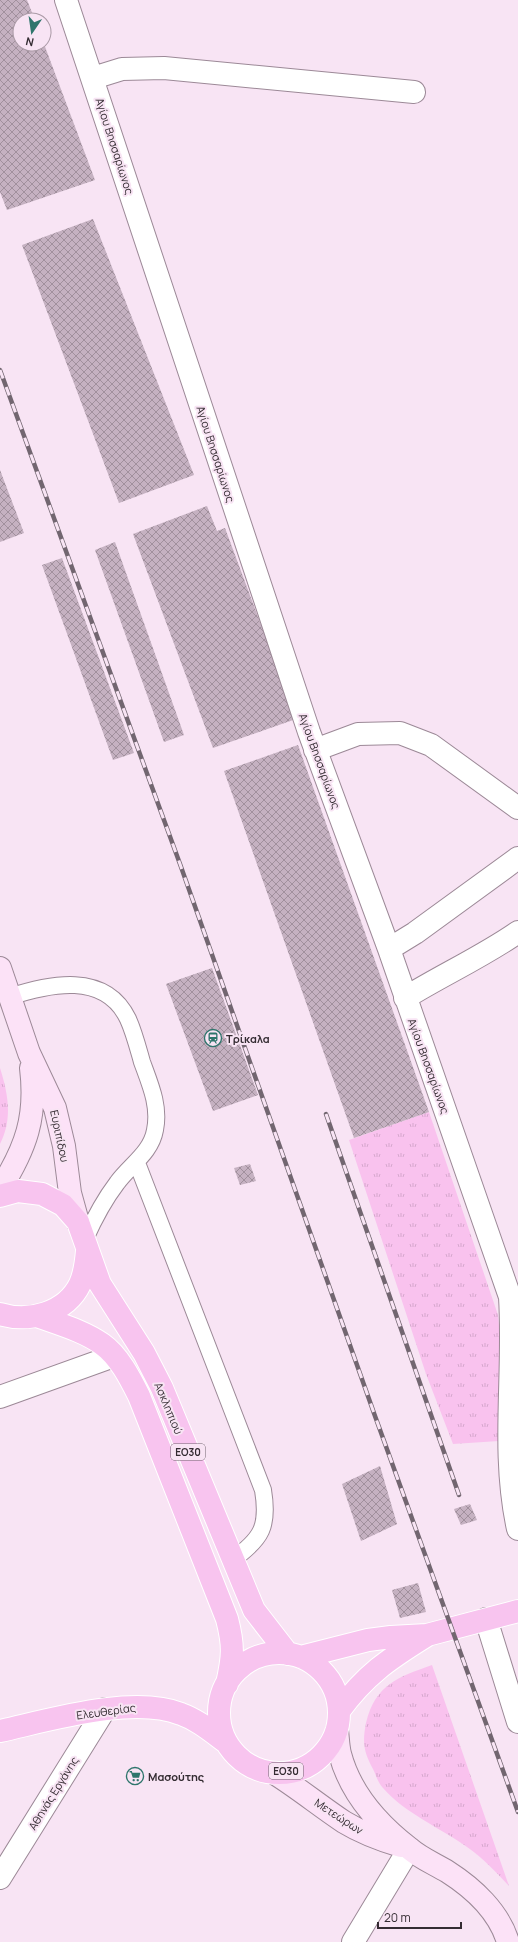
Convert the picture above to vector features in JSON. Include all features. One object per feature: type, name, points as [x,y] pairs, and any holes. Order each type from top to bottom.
[{"type":"main road","name":"Ευριπίδου","points":[[0,968],[29,1053],[54,1108],[64,1146],[70,1193],[83,1237]]},
{"type":"main road","name":"Ευριπίδου","points":[[0,1189],[16,1164],[27,1139],[32,1115],[34,1086],[29,1053]]},
{"type":"main road","name":"Ασκληπιού","points":[[0,1196],[18,1192],[42,1194],[63,1205],[83,1237],[100,1284],[144,1353],[162,1388],[254,1610],[294,1655]]},
{"type":"main road","points":[[0,1330],[29,1317],[54,1310],[72,1294],[80,1285],[86,1268],[83,1237]]},
{"type":"main road","name":"Ασκληπιού","points":[[0,1314],[29,1317],[80,1332],[102,1344],[114,1356],[128,1375],[139,1396],[227,1619],[232,1639],[233,1659],[227,1684]]},
{"type":"main road","name":"ΕΟ30","points":[[486,1619],[518,1611]]},
{"type":"main road","name":"Ελευθερίας","points":[[427,1635],[394,1656],[372,1673],[355,1689],[338,1720],[328,1748],[313,1762],[294,1771],[274,1773],[260,1770],[247,1764],[236,1754],[227,1742],[221,1728],[219,1713],[221,1698],[227,1684],[238,1669],[253,1659],[270,1654],[294,1655],[368,1640],[427,1635],[486,1619]]},
{"type":"main road","name":"ΕΟ30","points":[[294,1655],[316,1666],[328,1678],[336,1694],[338,1720]]},
{"type":"main road","name":"Ελευθερίας","points":[[0,1731],[105,1709],[132,1706],[155,1707],[180,1713],[201,1724],[227,1742]]},
{"type":"main road","name":"Μετεώρων","points":[[338,1720],[340,1753],[349,1779],[364,1803],[382,1825],[410,1849],[468,1886],[496,1916],[508,1942]]},
{"type":"main road","name":"Μετεώρων","points":[[274,1773],[297,1787],[345,1822],[376,1838],[410,1849]]},
{"type":"street","name":"Αγίου Βησσαρίωνος","points":[[66,0],[315,750],[389,949],[510,1297],[512,1327],[508,1428],[510,1474],[518,1529]]},
{"type":"street","points":[[93,78],[122,69],[164,68],[414,92]]},
{"type":"street","points":[[315,750],[358,734],[400,733],[431,745],[518,808]]},
{"type":"street","points":[[389,949],[415,933],[518,858]]},
{"type":"street","points":[[405,998],[435,979],[501,944],[518,932]]},
{"type":"street","points":[[0,1397],[114,1356]]},
{"type":"street","points":[[486,1619],[518,1722]]},
{"type":"street","name":"Αθηνάς Εργάνης","points":[[0,1878],[105,1709]]},
{"type":"street","points":[[353,1942],[410,1849]]},
{"type":"lane","points":[[9,997],[39,987],[63,984],[86,986],[105,992],[118,1004],[128,1018],[154,1096],[157,1114],[155,1131],[149,1146],[137,1163],[118,1182],[83,1237]]},
{"type":"lane","points":[[137,1163],[263,1490],[265,1504],[264,1521],[260,1533],[250,1547],[232,1560]]},
{"type":"green space","points":[[0,1068],[7,1096],[8,1116],[7,1125],[0,1144]]},
{"type":"green space","points":[[429,1112],[498,1315],[503,1369],[499,1441],[453,1444],[426,1374],[349,1140]]},
{"type":"green space","points":[[432,1665],[509,1886],[473,1851],[412,1813],[392,1797],[380,1784],[368,1757],[364,1742],[365,1730],[370,1710],[375,1700],[390,1684],[409,1674]]},
{"type":"building","points":[[0,0],[27,0],[32,12],[12,12],[12,52],[47,52],[95,180],[7,210],[0,192]]},
{"type":"building","points":[[93,219],[194,475],[119,503],[22,245]]},
{"type":"building","points":[[0,470],[24,533],[0,542]]},
{"type":"building","points":[[207,506],[217,531],[225,528],[296,719],[213,748],[133,534]]},
{"type":"building","points":[[115,542],[184,735],[164,742],[95,550]]},
{"type":"building","points":[[62,558],[134,753],[113,760],[42,565]]},
{"type":"building","points":[[298,745],[429,1112],[354,1138],[224,771]]},
{"type":"building","points":[[212,968],[258,1095],[213,1111],[166,984]]},
{"type":"building","points":[[250,1164],[256,1181],[240,1185],[234,1168]]},
{"type":"building","points":[[380,1466],[397,1524],[361,1541],[342,1484]]},
{"type":"building","points":[[470,1504],[477,1520],[461,1525],[454,1509]]},
{"type":"building","points":[[418,1583],[426,1612],[400,1618],[392,1590]]},
{"type":"railway","points":[[0,370],[180,864],[375,1416],[518,1812]]},
{"type":"railway","points":[[326,1114],[459,1495]]},
{"type":"place","name":"Τρίκαλα","points":[[213,1038]]},
{"type":"place","name":"Μασούτης","points":[[135,1776]]}]
